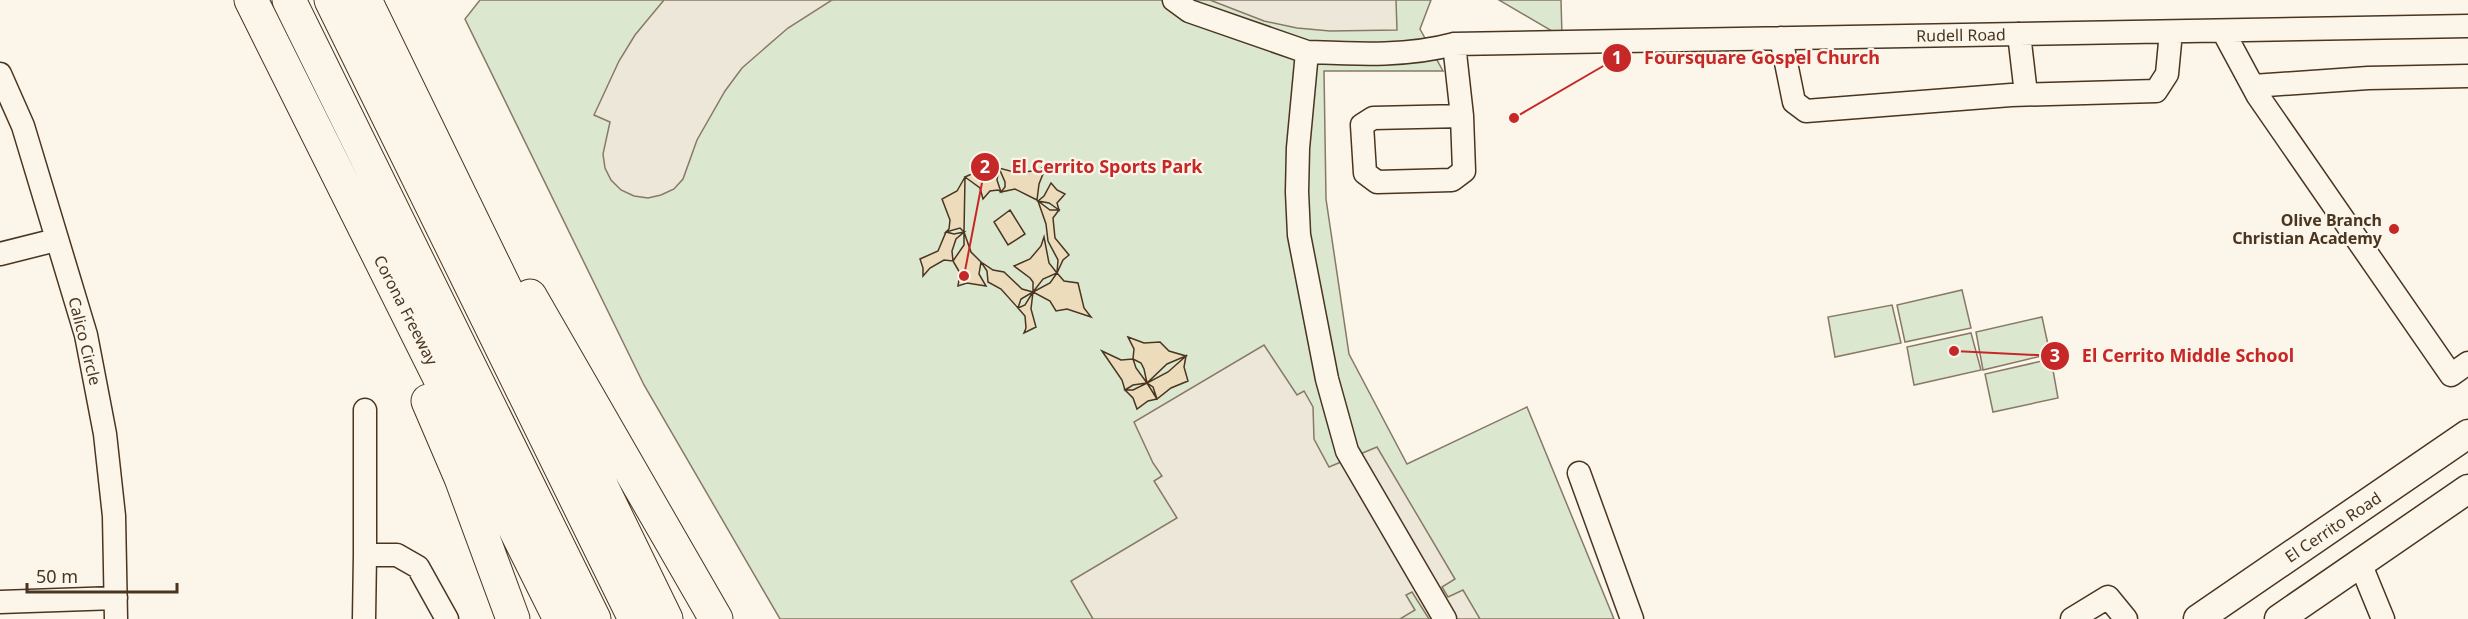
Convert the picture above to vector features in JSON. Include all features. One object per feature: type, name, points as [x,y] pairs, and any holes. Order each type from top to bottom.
[{"type":"highway","name":"Corona Freeway","points":[[251,0],[560,619]]},
{"type":"highway","points":[[290,0],[594,619]]},
{"type":"highway","points":[[331,0],[635,619]]},
{"type":"highway","points":[[365,0],[666,619]]},
{"type":"highway","points":[[394,61],[716,619]]},
{"type":"highway","points":[[299,98],[461,478],[513,619]]},
{"type":"main road","name":"El Cerrito Road","points":[[2198,619],[2468,434]]},
{"type":"main road","points":[[2279,619],[2468,489]]},
{"type":"street","name":"Rudell Road","points":[[1174,0],[1189,11],[1307,52],[1352,54],[1420,52],[1454,45],[2468,26]]},
{"type":"street","points":[[2223,30],[2253,86],[2451,375],[2468,363]]},
{"type":"street","points":[[1782,39],[1794,102],[1806,111],[2026,94],[2156,91],[2167,74],[2171,32]]},
{"type":"street","points":[[2019,34],[2026,94]]},
{"type":"street","points":[[1454,45],[1462,116],[1464,171],[1452,180],[1377,182],[1365,173],[1362,125],[1373,118],[1462,116]]},
{"type":"street","points":[[1307,52],[1298,148],[1299,235],[1327,379],[1347,451],[1445,619]]},
{"type":"street","name":"Calico Circle","points":[[0,74],[23,126],[86,335],[105,434],[114,516],[116,609]]},
{"type":"street","points":[[2253,86],[2368,78],[2468,76]]},
{"type":"street","points":[[0,254],[56,240]]},
{"type":"street","points":[[364,619],[365,410]]},
{"type":"street","points":[[1579,473],[1632,619]]},
{"type":"street","points":[[365,555],[397,555],[418,567],[447,619]]},
{"type":"street","points":[[2360,563],[2384,619]]},
{"type":"street","points":[[2072,619],[2108,597],[2126,619]]},
{"type":"street","points":[[0,602],[116,609]]},
{"type":"green space","points":[[480,0],[1431,0],[1420,29],[1443,71],[1324,71],[1326,199],[1349,354],[1407,464],[1527,407],[1614,619],[780,619],[644,385],[465,19]]},
{"type":"green space","points":[[1499,0],[1561,0],[1562,37]]},
{"type":"green space","points":[[1962,290],[1971,328],[1905,342],[1897,305]]},
{"type":"green space","points":[[1892,305],[1901,343],[1835,357],[1828,317]]},
{"type":"green space","points":[[2042,317],[2050,354],[1983,370],[1976,332]]},
{"type":"green space","points":[[1971,333],[1981,370],[1914,385],[1907,347]]},
{"type":"green space","points":[[2051,359],[2058,398],[1993,412],[1985,374]]},
{"type":"shaded area","points":[[664,0],[832,0],[788,28],[742,68],[725,91],[697,140],[683,179],[674,189],[648,198],[634,196],[621,190],[611,180],[605,168],[603,154],[610,122],[594,115],[619,61],[635,35]]},
{"type":"shaded area","points":[[1210,0],[1396,0],[1397,30],[1330,31],[1297,28],[1264,21]]},
{"type":"shaded area","points":[[1264,345],[1297,395],[1304,391],[1313,407],[1314,439],[1329,467],[1377,447],[1455,579],[1442,587],[1448,597],[1463,590],[1480,619],[1429,619],[1412,592],[1406,595],[1415,610],[1400,619],[1093,619],[1071,581],[1177,518],[1154,481],[1162,476],[1153,463],[1134,422]]},
{"type":"building","points":[[982,158],[990,166],[999,168],[997,180],[1001,192],[990,191],[983,199],[980,188],[965,177],[974,173]]},
{"type":"building","points":[[1047,164],[1039,184],[1037,200],[1015,189],[1001,192],[1005,187],[1005,182],[999,168],[1018,173],[1039,170]]},
{"type":"building","points":[[965,177],[964,232],[960,228],[946,232],[949,229],[950,220],[942,199],[957,191]]},
{"type":"building","points":[[1051,183],[1065,194],[1057,203],[1059,210],[1049,203],[1038,201],[1044,196]]},
{"type":"building","points":[[1038,201],[1050,210],[1059,210],[1053,218],[1055,238],[1069,255],[1063,260],[1057,273],[1058,260],[1048,241],[1046,224]]},
{"type":"building","points":[[1010,210],[1025,234],[1008,245],[994,222]]},
{"type":"building","points":[[946,232],[954,234],[964,232],[956,239],[952,251],[953,261],[944,260],[930,268],[923,276],[920,259],[938,251]]},
{"type":"building","points":[[964,232],[971,252],[981,262],[979,274],[986,286],[967,283],[958,286],[960,273],[953,261],[964,245]]},
{"type":"building","points":[[1044,237],[1049,263],[1057,273],[1043,279],[1033,292],[1033,282],[1014,266],[1030,259],[1041,246]]},
{"type":"building","points":[[981,262],[993,270],[1004,272],[1022,289],[1033,292],[1021,299],[1018,308],[1001,289],[988,282],[987,271]]},
{"type":"building","points":[[1057,273],[1064,281],[1078,283],[1084,308],[1091,317],[1067,309],[1056,311],[1050,301],[1033,292],[1050,283]]},
{"type":"building","points":[[1033,292],[1031,309],[1036,327],[1024,333],[1025,316],[1018,308],[1025,305]]},
{"type":"building","points":[[1128,337],[1144,343],[1160,342],[1169,351],[1186,356],[1167,364],[1147,383],[1141,363],[1133,359],[1134,349]]},
{"type":"building","points":[[1102,351],[1121,360],[1133,359],[1136,368],[1147,383],[1133,385],[1125,390],[1122,380]]},
{"type":"building","points":[[1186,356],[1184,367],[1188,381],[1171,388],[1157,399],[1153,387],[1147,383],[1168,372]]},
{"type":"building","points":[[1147,383],[1157,399],[1148,401],[1137,409],[1133,398],[1125,390],[1133,390]]},
{"type":"place","name":"Foursquare Gospel Church","points":[[1514,118]]},
{"type":"place","name":"Olive Branch Christian Academy","points":[[2394,229]]},
{"type":"place","name":"El Cerrito Sports Park","points":[[964,276]]},
{"type":"place","name":"El Cerrito Middle School","points":[[1954,351]]}]
